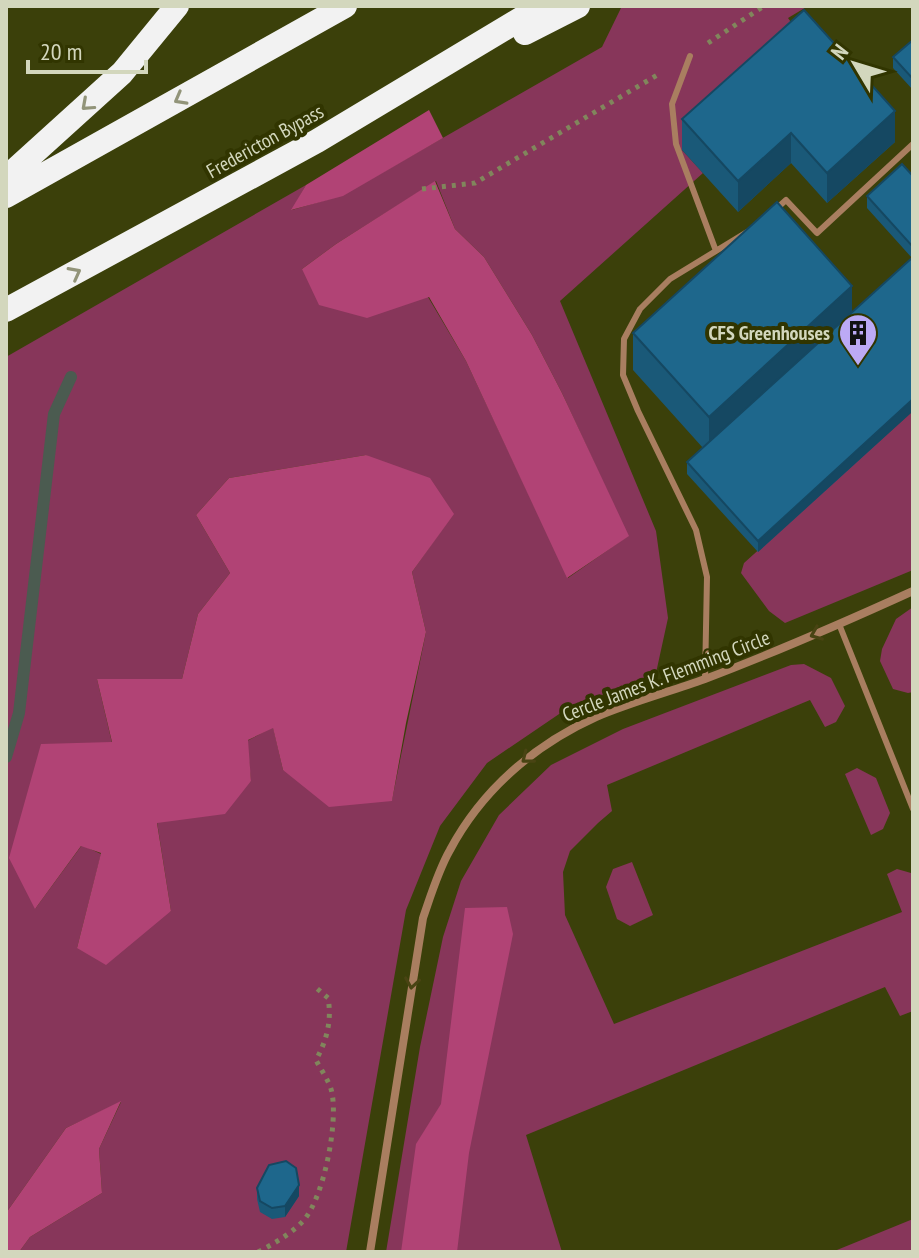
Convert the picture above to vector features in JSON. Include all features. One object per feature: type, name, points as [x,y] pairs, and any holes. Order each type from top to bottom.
[{"type":"highway","points":[[6,178],[122,73],[177,6]]},
{"type":"highway","points":[[6,196],[345,6]]},
{"type":"highway","name":"Fredericton Bypass","points":[[6,310],[317,141],[542,6]]},
{"type":"highway","points":[[317,141],[578,6]]},
{"type":"street","name":"Cercle James K. Flemming Circle","points":[[370,1252],[423,918],[450,850],[491,791],[519,764],[554,738],[597,717],[705,679],[913,591]]},
{"type":"lane","points":[[690,56],[672,104],[676,144],[716,251]]},
{"type":"lane","points":[[769,216],[786,200],[817,233],[913,144]]},
{"type":"lane","points":[[705,679],[707,577],[696,530],[623,375],[624,339],[640,309],[670,279],[749,230]]},
{"type":"lane","points":[[839,624],[913,809]]},
{"type":"path","points":[[422,189],[475,183],[690,56],[764,6]]},
{"type":"path","points":[[258,1252],[284,1239],[306,1217],[326,1174],[333,1116],[332,1092],[316,1060],[325,1042],[331,1012],[328,998],[314,986]]},
{"type":"shaded area","points":[[808,6],[788,18],[804,40],[682,150],[703,173],[560,301],[656,531],[668,618],[656,673],[565,710],[487,763],[440,826],[406,910],[346,1252],[19,1252],[30,1237],[102,1193],[99,1149],[121,1102],[66,1128],[6,1213],[6,357],[306,185],[292,210],[343,195],[602,47],[621,8]],"holes":[[[436,181],[455,229],[484,257],[532,335],[628,536],[568,578],[466,361],[428,297],[302,269]],[[366,455],[453,514],[412,572],[426,632],[392,800],[283,770],[273,727],[247,741],[251,781],[157,822],[171,911],[77,948],[101,854],[82,845],[35,909],[112,743],[97,679],[182,679],[198,614],[230,573],[196,515],[229,478]]]},
{"type":"shaded area","points":[[429,110],[443,138],[343,196],[291,210],[306,185]]},
{"type":"shaded area","points":[[435,181],[455,229],[484,257],[532,335],[629,536],[567,578],[466,361],[429,297],[367,318],[319,305],[302,269]]},
{"type":"shaded area","points":[[913,411],[913,570],[785,623],[769,611],[741,573],[744,563]]},
{"type":"shaded area","points":[[366,455],[430,478],[454,514],[412,572],[426,632],[392,801],[329,807],[283,770],[273,728],[248,740],[251,781],[225,814],[157,823],[171,911],[106,965],[77,948],[101,853],[81,846],[35,909],[9,858],[41,744],[112,742],[97,679],[182,679],[198,614],[230,573],[196,515],[229,478]]},
{"type":"shaded area","points":[[913,607],[913,692],[908,693],[893,689],[880,661],[882,649],[896,619]]},
{"type":"shaded area","points":[[804,664],[831,678],[845,706],[836,722],[825,727],[810,700],[607,785],[612,811],[570,851],[563,872],[565,915],[614,1024],[902,912],[887,874],[897,869],[911,873],[913,878],[913,1011],[900,1016],[885,987],[526,1135],[562,1252],[386,1252],[420,1047],[443,937],[461,881],[499,815],[551,765],[623,729],[791,665]]},
{"type":"shaded area","points":[[857,768],[876,778],[890,813],[883,829],[871,835],[845,774]]},
{"type":"shaded area","points":[[632,862],[653,915],[630,926],[617,919],[606,887],[613,869]]},
{"type":"shaded area","points":[[507,907],[513,934],[469,1153],[457,1252],[401,1252],[416,1144],[441,1104],[465,908]]},
{"type":"shaded area","points":[[121,1101],[99,1149],[102,1193],[30,1237],[19,1252],[6,1252],[6,1213],[66,1128]]},
{"type":"shaded area","points":[[913,1219],[913,1252],[832,1252]]},
{"type":"building","points":[[804,10],[895,111],[827,173],[791,133],[738,181],[682,119]]},
{"type":"building","points":[[913,40],[913,79],[893,57]]},
{"type":"building","points":[[902,164],[913,176],[913,247],[867,196]]},
{"type":"building","points":[[777,202],[852,286],[709,417],[633,333]]},
{"type":"building","name":"CFS Greenhouses","points":[[913,257],[913,399],[758,541],[687,462]]},
{"type":"building","points":[[286,1161],[296,1168],[299,1185],[285,1206],[272,1208],[260,1201],[257,1188],[269,1165]]},
{"type":"waterway","points":[[6,757],[19,713],[54,414],[71,377]]},
{"type":"place","name":"CFS Greenhouses","points":[[858,367]]}]
